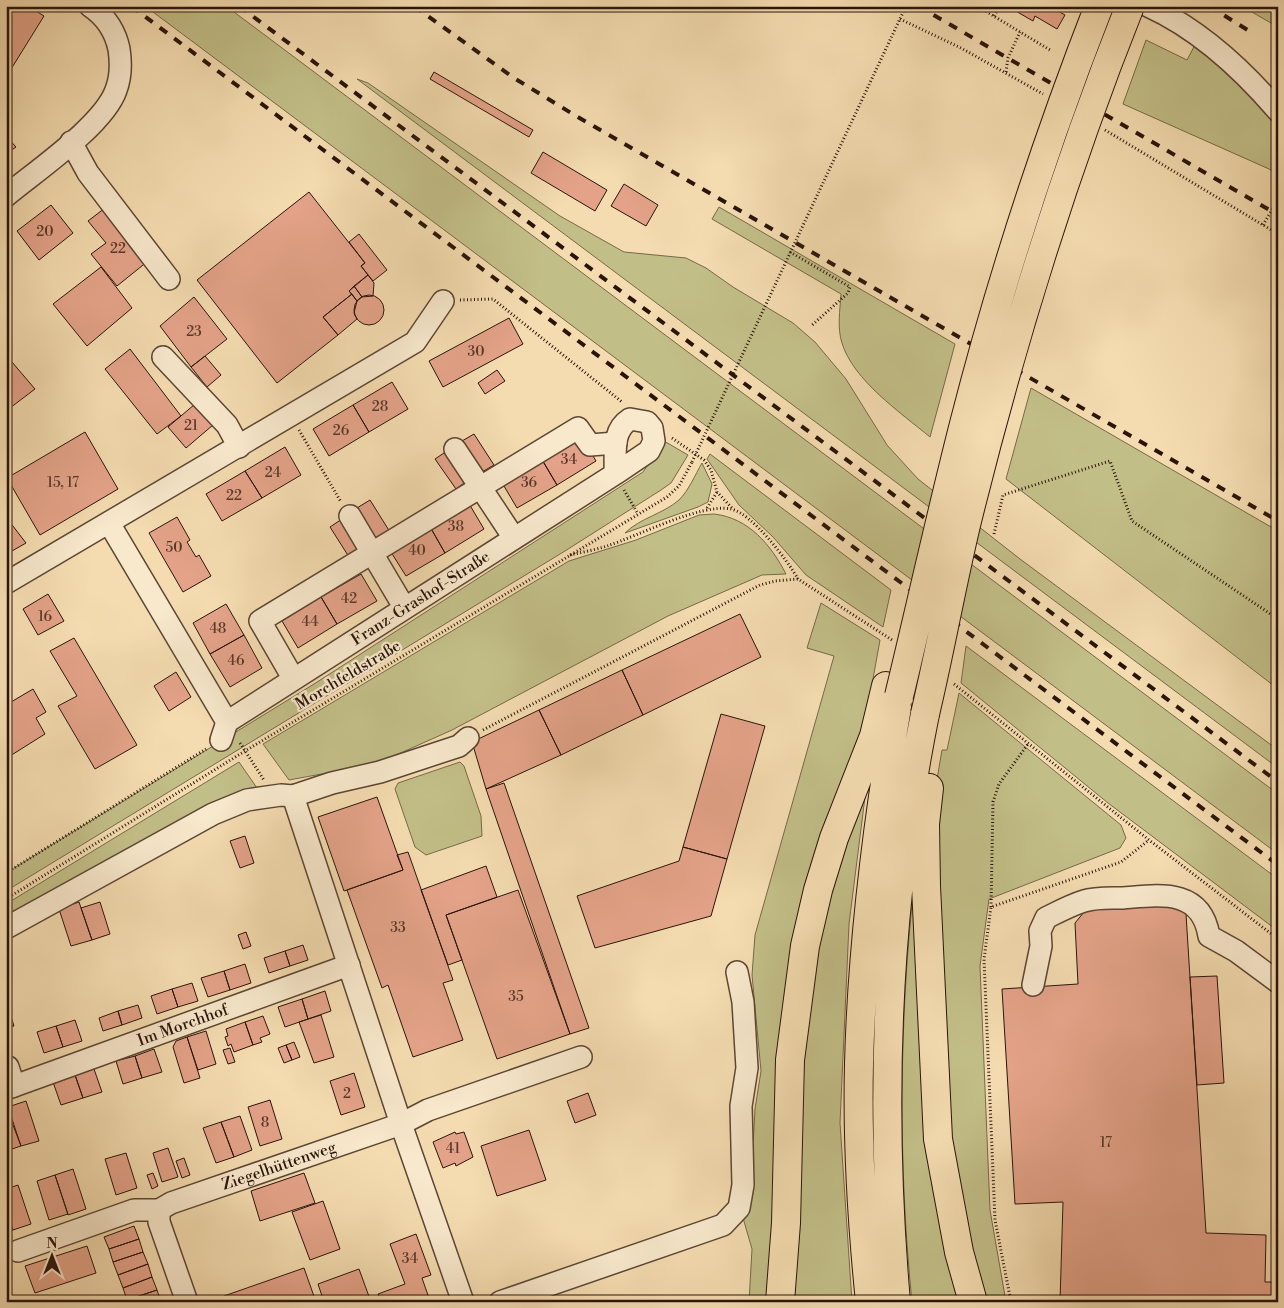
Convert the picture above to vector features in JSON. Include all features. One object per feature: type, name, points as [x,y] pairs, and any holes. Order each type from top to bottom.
[{"type":"highway","points":[[780,1302],[786,1223],[790,1060],[805,946],[818,890],[834,838],[892,691],[965,421],[1007,277],[1055,125],[1099,6]]},
{"type":"highway","points":[[896,1302],[887,1158],[888,1027],[899,875],[908,806],[942,667],[966,525],[1031,291],[1070,169],[1130,6]]},
{"type":"highway","points":[[870,1302],[861,1167],[859,1066],[861,1015],[892,691]]},
{"type":"highway","points":[[931,718],[925,824],[931,1038],[938,1140],[959,1252],[973,1302]]},
{"type":"street","points":[[1148,6],[1169,16],[1218,50],[1255,85],[1278,111]]},
{"type":"street","points":[[6,196],[96,121],[116,91],[121,62],[117,37],[96,10]]},
{"type":"street","points":[[71,142],[88,173],[170,279]]},
{"type":"street","points":[[6,582],[240,447],[415,342],[443,301]]},
{"type":"street","points":[[163,357],[227,425],[240,447]]},
{"type":"street","points":[[615,474],[617,432],[622,424],[630,419],[648,422]]},
{"type":"street","name":"Franz-Grashof-Straße","points":[[230,736],[293,678],[649,451],[654,441],[652,428],[648,422]]},
{"type":"street","points":[[293,678],[254,624],[479,486],[578,428],[590,446],[616,443]]},
{"type":"street","points":[[454,449],[514,538]]},
{"type":"street","points":[[350,516],[404,608]]},
{"type":"street","points":[[109,523],[230,736]]},
{"type":"street","points":[[6,928],[213,814],[247,800],[281,795],[293,796],[332,783],[380,772],[459,746],[468,738]]},
{"type":"street","points":[[293,796],[401,1124],[463,1302]]},
{"type":"street","points":[[1033,985],[1041,946],[1040,931],[1046,918],[1086,900],[1164,895],[1187,902],[1197,909],[1204,916],[1209,936],[1236,951],[1278,982]]},
{"type":"street","name":"Im Morchhof","points":[[10,1081],[349,965]]},
{"type":"street","points":[[500,1302],[723,1225],[739,1208],[742,1185],[741,1106],[747,1068],[743,1002],[737,972]]},
{"type":"street","points":[[401,1124],[428,1110],[581,1057]]},
{"type":"street","name":"Ziegelhüttenweg","points":[[18,1251],[134,1210],[160,1210],[171,1203],[401,1124]]},
{"type":"street","points":[[160,1210],[159,1222],[187,1302]]},
{"type":"path","name":"Morchfeldstraße","points":[[6,899],[245,751],[667,497],[679,486],[906,6]]},
{"type":"path","points":[[977,6],[1050,50]]},
{"type":"path","points":[[994,16],[1000,6]]},
{"type":"path","points":[[1267,6],[1278,9]]},
{"type":"path","points":[[900,19],[961,48],[1048,97]]},
{"type":"path","points":[[1006,72],[1008,58],[1020,32]]},
{"type":"path","points":[[1098,126],[1278,234]]},
{"type":"path","points":[[1263,225],[1278,200]]},
{"type":"path","points":[[790,252],[850,287],[848,293],[811,326]]},
{"type":"path","points":[[443,301],[493,299],[648,422],[704,460],[711,470],[717,492],[733,509],[752,522],[774,545],[789,563],[798,579],[906,644]]},
{"type":"path","points":[[291,417],[336,494]]},
{"type":"path","points":[[994,534],[1003,495],[1110,460],[1132,521],[1278,619]]},
{"type":"path","points":[[615,474],[638,514]]},
{"type":"path","points":[[707,509],[717,492]]},
{"type":"path","points":[[570,555],[606,546],[707,509],[733,509]]},
{"type":"path","points":[[468,738],[760,585],[775,581],[798,579]]},
{"type":"path","points":[[942,667],[1028,744],[1278,939]]},
{"type":"path","points":[[6,873],[230,736],[245,751],[266,783]]},
{"type":"path","points":[[1010,1302],[995,1220],[984,959],[991,908],[993,802],[999,784],[1028,744]]},
{"type":"path","points":[[991,908],[1121,862],[1150,840]]},
{"type":"shaded area","points":[[145,6],[226,6],[1278,794],[1278,854]]},
{"type":"shaded area","points":[[1243,7],[1278,12],[1278,27]]},
{"type":"shaded area","points":[[1146,40],[1187,60],[1196,43],[1278,120],[1278,173],[1123,104]]},
{"type":"shaded area","points":[[357,79],[368,83],[560,216],[624,252],[686,258],[706,268],[733,287],[793,323],[815,342],[846,379],[887,445],[918,479],[1020,559],[1278,750],[1278,768]]},
{"type":"shaded area","points":[[719,207],[955,344],[930,437],[879,395],[856,370],[842,343],[839,319],[841,294],[712,219]]},
{"type":"shaded area","points":[[1031,388],[1278,531],[1278,689],[1006,479]]},
{"type":"shaded area","points":[[664,441],[688,455],[671,483],[661,490],[565,551],[6,891],[6,873],[314,684],[643,472]]},
{"type":"shaded area","points":[[710,454],[891,590],[883,627],[806,575],[773,537],[739,505],[707,459]]},
{"type":"shaded area","points":[[702,463],[712,484],[708,502],[625,533],[638,523],[679,500],[689,487]]},
{"type":"shaded area","points":[[714,514],[738,521],[758,535],[766,543],[786,574],[762,575],[668,616],[452,730],[376,764],[289,780],[263,744],[569,561],[636,540],[699,515]]},
{"type":"shaded area","points":[[821,603],[880,640],[866,718],[823,838],[766,1302],[749,1302],[752,1249],[743,1218],[751,1186],[755,1109],[761,1071],[752,975],[755,935],[834,656],[807,648]]},
{"type":"shaded area","points":[[966,646],[1278,879],[1278,931],[1108,803],[961,683]]},
{"type":"shaded area","points":[[959,693],[1121,825],[1126,838],[1120,848],[989,899],[980,966],[990,1210],[1006,1302],[980,1302],[947,1155],[936,785],[942,750],[947,750]]},
{"type":"shaded area","points":[[239,762],[257,788],[6,919],[6,904]]},
{"type":"shaded area","points":[[460,762],[464,766],[481,816],[482,836],[426,855],[415,847],[395,789],[398,783]]},
{"type":"shaded area","points":[[865,797],[849,924],[840,1123],[852,1302],[790,1302],[803,1005],[830,879]]},
{"type":"shaded area","points":[[914,885],[962,1302],[912,1302],[904,1198],[902,1094],[905,989]]},
{"type":"building","points":[[6,6],[28,6],[44,16],[8,74],[6,72]]},
{"type":"building","points":[[1007,6],[1049,6],[1065,15],[1057,29],[1035,16],[1033,21]]},
{"type":"building","points":[[434,72],[533,130],[529,137],[430,79]]},
{"type":"building","points":[[6,136],[16,147],[6,154]]},
{"type":"building","points":[[543,152],[607,190],[595,211],[531,173]]},
{"type":"building","points":[[624,184],[658,205],[646,226],[611,206]]},
{"type":"building","points":[[309,192],[365,263],[361,266],[368,275],[349,291],[352,294],[323,317],[338,335],[277,383],[197,280]]},
{"type":"building","points":[[51,205],[73,233],[39,260],[17,231]]},
{"type":"building","points":[[105,208],[148,261],[117,286],[91,254],[106,243],[88,221]]},
{"type":"building","points":[[359,234],[387,270],[373,281],[361,266],[365,263],[349,242]]},
{"type":"building","points":[[101,267],[132,308],[87,346],[53,304]]},
{"type":"building","points":[[368,275],[374,283],[373,296],[362,297],[354,286]]},
{"type":"building","points":[[354,286],[362,297],[357,301],[349,291]]},
{"type":"building","points":[[352,294],[357,301],[354,313],[357,319],[338,335],[323,317]]},
{"type":"building","points":[[369,295],[375,296],[383,304],[383,316],[375,324],[369,325],[363,324],[355,316],[354,310],[355,304],[363,296]]},
{"type":"building","points":[[194,297],[227,339],[191,367],[160,326]]},
{"type":"building","points":[[509,318],[523,344],[443,387],[429,361]]},
{"type":"building","points":[[130,349],[181,416],[157,434],[105,369]]},
{"type":"building","points":[[6,355],[35,389],[6,411]]},
{"type":"building","points":[[205,356],[221,375],[207,387],[191,367]]},
{"type":"building","points":[[497,370],[505,381],[485,394],[478,383]]},
{"type":"building","points":[[392,382],[408,409],[369,432],[353,405]]},
{"type":"building","points":[[195,404],[213,425],[186,448],[168,427]]},
{"type":"building","points":[[353,405],[369,432],[329,456],[313,429]]},
{"type":"building","points":[[85,432],[118,489],[40,535],[7,478]]},
{"type":"building","points":[[474,434],[494,465],[482,472],[462,441]]},
{"type":"building","points":[[580,434],[596,461],[557,485],[541,458]]},
{"type":"building","points":[[285,447],[301,475],[262,498],[245,471]]},
{"type":"building","points":[[447,451],[467,481],[456,489],[435,459]]},
{"type":"building","points":[[541,458],[557,485],[517,508],[501,481]]},
{"type":"building","points":[[245,471],[262,498],[222,521],[206,494]]},
{"type":"building","points":[[370,500],[390,532],[377,540],[357,508]]},
{"type":"building","points":[[468,502],[484,529],[445,553],[429,525]]},
{"type":"building","points":[[6,517],[26,543],[12,551],[10,549],[6,551]]},
{"type":"building","points":[[177,517],[190,540],[187,542],[196,557],[199,555],[211,576],[183,592],[149,533]]},
{"type":"building","points":[[342,519],[361,550],[349,557],[330,527]]},
{"type":"building","points":[[429,525],[445,553],[406,576],[389,549]]},
{"type":"building","points":[[361,574],[377,601],[337,624],[321,597]]},
{"type":"building","points":[[48,594],[64,621],[38,635],[23,609]]},
{"type":"building","points":[[321,597],[337,624],[298,648],[282,621]]},
{"type":"building","points":[[226,604],[244,635],[210,654],[193,623]]},
{"type":"building","points":[[740,614],[761,657],[643,715],[622,670]]},
{"type":"building","points":[[244,635],[262,668],[230,687],[210,654]]},
{"type":"building","points":[[74,638],[137,745],[95,769],[58,706],[77,696],[50,651]]},
{"type":"building","points":[[622,670],[643,715],[561,755],[539,710]]},
{"type":"building","points":[[176,672],[191,697],[169,711],[154,686]]},
{"type":"building","points":[[33,689],[46,712],[36,718],[45,734],[10,756],[6,753],[6,705]]},
{"type":"building","points":[[539,710],[561,755],[486,789],[472,742]]},
{"type":"building","points":[[721,714],[765,726],[727,859],[683,847]]},
{"type":"building","points":[[504,783],[589,1028],[570,1034],[486,789]]},
{"type":"building","points":[[377,797],[403,870],[344,891],[318,817]]},
{"type":"building","points":[[245,836],[254,863],[240,868],[230,841]]},
{"type":"building","points":[[683,847],[727,859],[711,916],[595,948],[577,896],[679,861]]},
{"type":"building","points":[[408,852],[453,980],[443,983],[463,1040],[413,1057],[388,985],[382,988],[347,890],[403,870],[397,855]]},
{"type":"building","points":[[486,866],[497,897],[446,915],[462,960],[448,965],[421,890]]},
{"type":"building","points":[[518,890],[570,1034],[497,1059],[446,915]]},
{"type":"building","points":[[1170,901],[1186,914],[1206,1233],[1266,1235],[1265,1282],[1278,1282],[1278,1302],[1060,1302],[1063,1202],[1015,1204],[1002,989],[1078,984],[1075,923],[1089,906]]},
{"type":"building","points":[[79,902],[92,940],[71,946],[59,909]]},
{"type":"building","points":[[100,902],[110,934],[92,940],[81,908]]},
{"type":"building","points":[[246,932],[251,946],[243,949],[238,935]]},
{"type":"building","points":[[303,945],[308,960],[290,966],[285,951]]},
{"type":"building","points":[[285,951],[290,966],[269,973],[264,958]]},
{"type":"building","points":[[245,964],[251,983],[230,990],[224,971]]},
{"type":"building","points":[[224,971],[230,990],[208,997],[201,978]]},
{"type":"building","points":[[1217,976],[1224,1083],[1197,1085],[1190,977]]},
{"type":"building","points":[[192,983],[198,1001],[178,1007],[172,989]]},
{"type":"building","points":[[172,989],[178,1007],[157,1014],[151,996]]},
{"type":"building","points":[[325,991],[331,1011],[308,1019],[302,999]]},
{"type":"building","points":[[302,999],[308,1019],[285,1027],[278,1007]]},
{"type":"building","points":[[6,1001],[14,1026],[6,1028]]},
{"type":"building","points":[[138,1005],[142,1018],[122,1025],[118,1011]]},
{"type":"building","points":[[118,1011],[122,1025],[103,1031],[99,1018]]},
{"type":"building","points":[[321,1015],[334,1057],[314,1063],[299,1022]]},
{"type":"building","points":[[263,1016],[270,1034],[260,1038],[262,1042],[253,1045],[245,1022]]},
{"type":"building","points":[[75,1020],[82,1041],[63,1047],[56,1026]]},
{"type":"building","points":[[245,1022],[253,1045],[234,1052],[231,1044],[228,1046],[225,1037],[228,1036],[226,1029]]},
{"type":"building","points":[[56,1026],[63,1047],[44,1053],[37,1032]]},
{"type":"building","points":[[206,1031],[216,1064],[198,1070],[187,1037]]},
{"type":"building","points":[[187,1037],[200,1078],[184,1083],[173,1047],[176,1041]]},
{"type":"building","points":[[294,1042],[300,1057],[292,1060],[286,1045]]},
{"type":"building","points":[[286,1045],[292,1060],[284,1063],[278,1048]]},
{"type":"building","points":[[230,1048],[235,1062],[228,1064],[223,1050]]},
{"type":"building","points":[[154,1049],[162,1072],[142,1078],[135,1056]]},
{"type":"building","points":[[135,1056],[142,1078],[123,1084],[116,1061]]},
{"type":"building","points":[[94,1069],[102,1092],[83,1098],[75,1075]]},
{"type":"building","points":[[354,1073],[365,1107],[341,1115],[330,1081]]},
{"type":"building","points":[[75,1075],[83,1098],[61,1105],[53,1082]]},
{"type":"building","points":[[588,1093],[596,1115],[575,1123],[567,1101]]},
{"type":"building","points":[[270,1100],[282,1139],[260,1146],[248,1107]]},
{"type":"building","points":[[26,1101],[39,1141],[21,1146],[8,1107]]},
{"type":"building","points":[[6,1107],[21,1146],[6,1151]]},
{"type":"building","points":[[240,1116],[252,1150],[234,1157],[221,1122]]},
{"type":"building","points":[[221,1122],[234,1157],[216,1163],[203,1128]]},
{"type":"building","points":[[529,1130],[546,1180],[497,1196],[481,1146]]},
{"type":"building","points":[[455,1132],[456,1134],[464,1132],[473,1157],[456,1166],[455,1163],[443,1168],[433,1142]]},
{"type":"building","points":[[168,1148],[178,1177],[162,1182],[153,1153]]},
{"type":"building","points":[[126,1153],[137,1188],[116,1195],[105,1159]]},
{"type":"building","points":[[184,1158],[190,1175],[182,1178],[176,1161]]},
{"type":"building","points":[[73,1169],[86,1209],[68,1215],[55,1175]]},
{"type":"building","points":[[153,1173],[158,1186],[152,1189],[147,1175]]},
{"type":"building","points":[[304,1173],[315,1203],[260,1221],[251,1191]]},
{"type":"building","points":[[55,1175],[68,1214],[49,1220],[37,1181]]},
{"type":"building","points":[[18,1185],[31,1224],[13,1230],[6,1209],[6,1189]]},
{"type":"building","points":[[323,1201],[340,1249],[310,1260],[292,1212]]},
{"type":"building","points":[[6,1209],[13,1230],[6,1232]]},
{"type":"building","points":[[134,1226],[139,1239],[109,1249],[104,1237]]},
{"type":"building","points":[[416,1234],[431,1275],[422,1278],[430,1301],[381,1302],[378,1294],[405,1284],[390,1244]]},
{"type":"building","points":[[139,1239],[143,1252],[113,1262],[109,1249]]},
{"type":"building","points":[[87,1246],[96,1273],[35,1293],[25,1266]]},
{"type":"building","points":[[143,1252],[148,1264],[118,1275],[113,1262]]},
{"type":"building","points":[[148,1264],[152,1277],[123,1288],[118,1275]]},
{"type":"building","points":[[304,1268],[316,1302],[226,1302],[224,1296]]},
{"type":"building","points":[[359,1269],[371,1302],[324,1302],[318,1284]]},
{"type":"building","points":[[152,1277],[157,1290],[127,1300],[123,1288]]},
{"type":"building","points":[[157,1290],[161,1302],[128,1302],[127,1300]]},
{"type":"railway","points":[[131,6],[1278,865]]},
{"type":"railway","points":[[239,6],[1278,782]]},
{"type":"railway","points":[[414,6],[514,78],[576,116],[1278,521]]},
{"type":"railway","points":[[918,6],[1278,215]]},
{"type":"railway","points":[[1209,6],[1254,34]]}]
